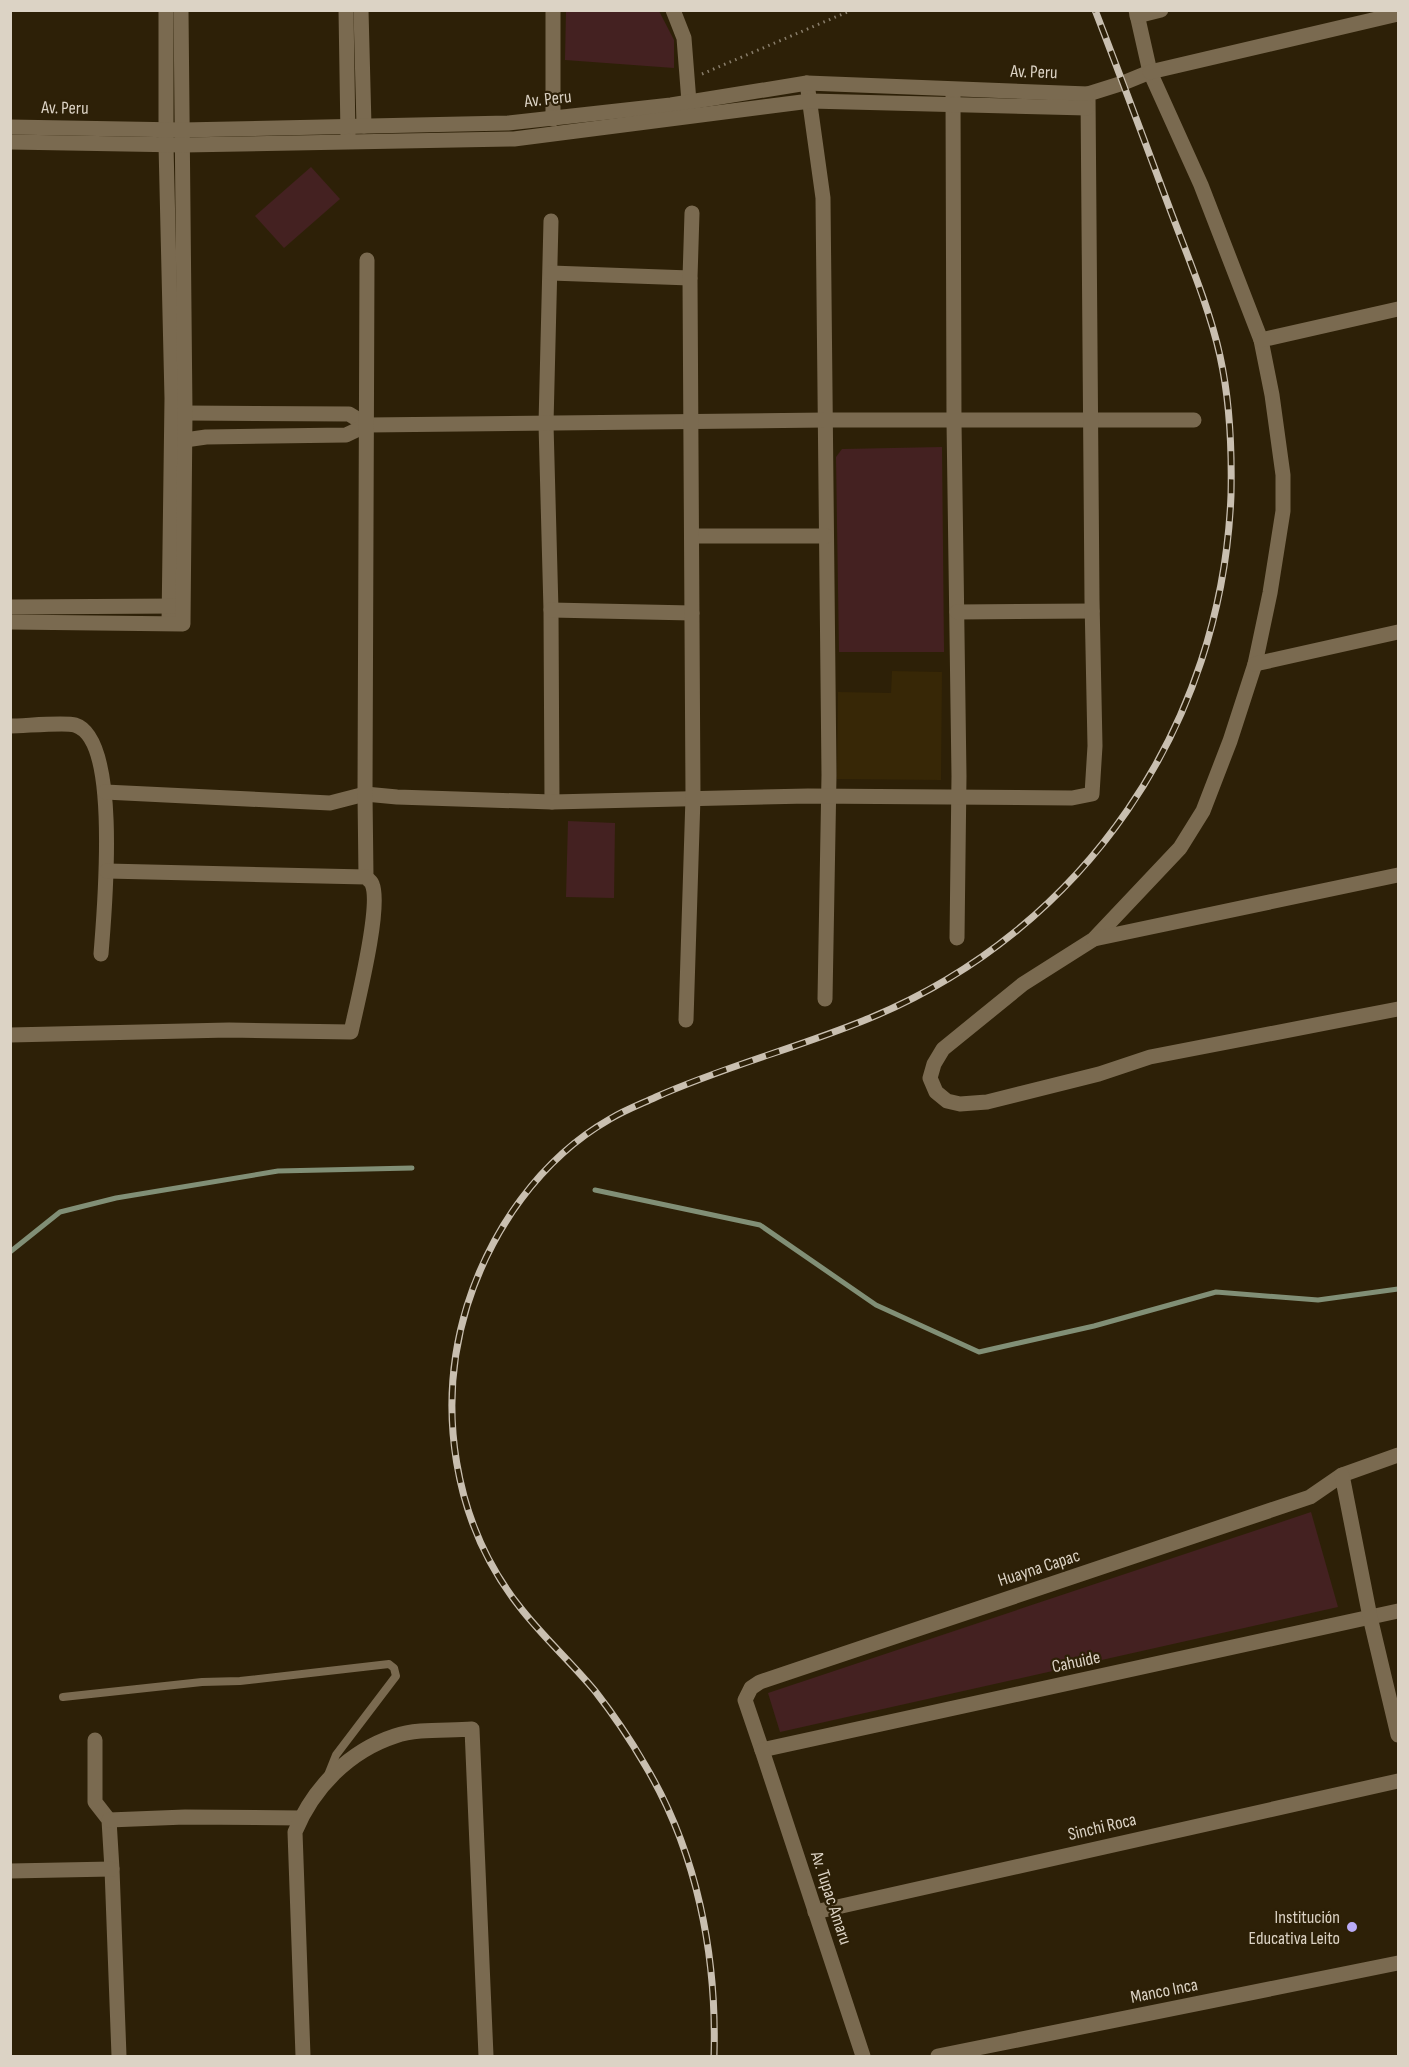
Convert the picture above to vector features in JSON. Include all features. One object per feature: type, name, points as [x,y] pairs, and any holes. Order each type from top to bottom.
[{"type":"street","points":[[10,622],[183,624],[176,606],[166,145],[166,10]]},
{"type":"street","points":[[176,606],[185,440],[181,10]]},
{"type":"street","points":[[346,10],[356,134]]},
{"type":"street","points":[[356,134],[361,10]]},
{"type":"street","points":[[552,118],[553,10]]},
{"type":"street","points":[[673,10],[684,38],[689,102]]},
{"type":"street","points":[[1161,10],[1136,13],[1150,72],[1201,184],[1261,340],[1272,395],[1283,475],[1283,511],[1270,593],[1255,664],[1230,741],[1203,811],[1180,848],[1094,939],[1023,984],[943,1049],[930,1078],[936,1092],[947,1101],[960,1104],[987,1102],[1099,1074],[1150,1057],[1398,1009]]},
{"type":"street","points":[[10,142],[183,146],[356,134],[514,139],[810,100],[953,106],[1087,101],[1150,72],[1398,14]]},
{"type":"street","points":[[807,83],[823,198],[829,796],[825,999]]},
{"type":"street","name":"Av. Peru","points":[[10,127],[356,134],[508,123],[689,102],[807,83],[953,89],[1087,101]]},
{"type":"street","points":[[953,89],[954,421],[960,798],[957,938]]},
{"type":"street","points":[[105,792],[330,803],[365,794],[552,802],[693,797],[1072,798],[1092,794],[1095,746],[1087,101]]},
{"type":"street","points":[[686,1020],[693,797],[690,278],[692,213]]},
{"type":"street","points":[[551,221],[546,424],[551,610],[552,802]]},
{"type":"street","points":[[366,877],[367,260]]},
{"type":"street","points":[[551,273],[690,278]]},
{"type":"street","points":[[1261,340],[1398,309]]},
{"type":"street","points":[[185,413],[349,414],[367,425]]},
{"type":"street","points":[[185,440],[206,437],[346,435],[367,425],[825,420],[1194,420]]},
{"type":"street","points":[[692,536],[826,536]]},
{"type":"street","points":[[10,607],[176,606]]},
{"type":"street","points":[[551,610],[692,613]]},
{"type":"street","points":[[957,612],[1092,610]]},
{"type":"street","points":[[1255,664],[1398,632]]},
{"type":"street","points":[[10,726],[74,724],[85,731],[99,759],[105,792],[106,871],[101,954]]},
{"type":"street","points":[[10,1035],[229,1030],[351,1032],[370,944],[375,900],[372,883],[366,877],[106,871]]},
{"type":"street","points":[[1094,939],[1398,875]]},
{"type":"street","name":"Huayna Capac","points":[[762,1750],[745,1700],[751,1688],[760,1682],[1310,1497],[1342,1475],[1398,1455]]},
{"type":"street","points":[[1342,1475],[1370,1617],[1398,1735]]},
{"type":"street","name":"Cahuide","points":[[762,1750],[1398,1611]]},
{"type":"street","points":[[303,2056],[296,1832],[301,1818],[325,1781],[346,1762],[395,1736],[414,1732],[472,1730],[486,2056]]},
{"type":"street","points":[[95,1740],[95,1802],[108,1820],[112,1869],[119,2056]]},
{"type":"street","name":"Av. Tupac Amaru","points":[[762,1750],[863,2056]]},
{"type":"street","name":"Sinchi Roca","points":[[815,1912],[1398,1781]]},
{"type":"street","points":[[108,1820],[185,1817],[301,1818]]},
{"type":"street","points":[[10,1871],[112,1869]]},
{"type":"street","name":"Manco Inca","points":[[938,2056],[1398,1963]]},
{"type":"lane","points":[[63,1697],[202,1682],[240,1681],[388,1664],[394,1668],[396,1676],[336,1755],[325,1781]]},
{"type":"path","points":[[695,75],[852,10]]},
{"type":"shaded area","points":[[566,11],[659,11],[674,40],[674,68],[565,60]]},
{"type":"shaded area","points":[[311,167],[340,199],[284,248],[255,216]]},
{"type":"shaded area","points":[[942,447],[944,652],[839,652],[836,457],[842,449]]},
{"type":"shaded area","points":[[892,671],[942,672],[941,780],[837,779],[838,692],[891,693]]},
{"type":"shaded area","points":[[568,821],[615,823],[614,898],[566,897]]},
{"type":"shaded area","points":[[1311,1512],[1338,1607],[780,1732],[768,1693]]},
{"type":"waterway","points":[[10,1252],[60,1212],[116,1198],[278,1171],[412,1168]]},
{"type":"waterway","points":[[595,1190],[760,1225],[876,1305],[979,1352],[1094,1326],[1216,1292],[1318,1300],[1398,1289]]},
{"type":"railway","points":[[714,2056],[712,1980],[700,1905],[678,1833],[663,1798],[639,1755],[595,1691],[519,1606],[497,1573],[479,1538],[465,1501],[452,1423],[453,1384],[458,1344],[467,1306],[477,1278],[504,1224],[540,1176],[562,1154],[585,1135],[633,1107],[682,1086],[870,1018],[947,979],[1016,931],[1076,874],[1128,810],[1170,739],[1201,662],[1222,580],[1231,495],[1228,408],[1220,356],[1205,302],[1095,10]]},
{"type":"place","name":"Institución Educativa Leito","points":[[1352,1927]]}]
